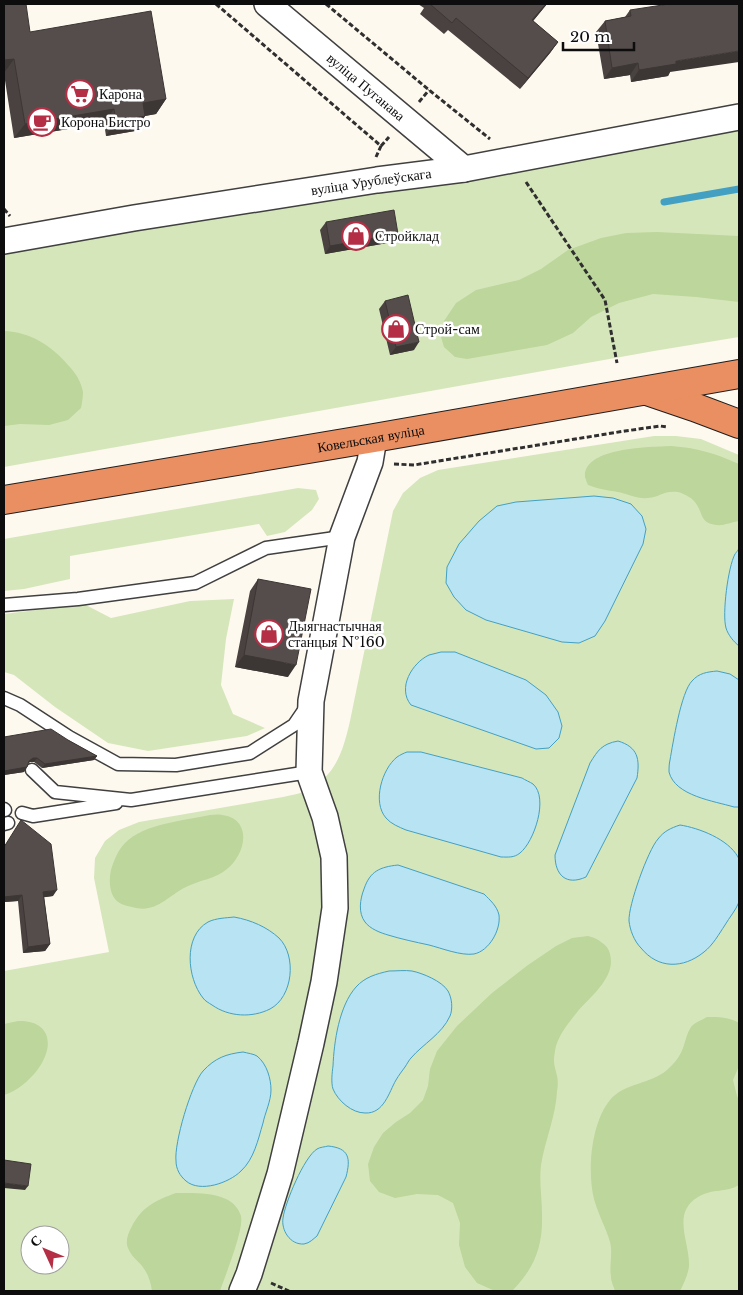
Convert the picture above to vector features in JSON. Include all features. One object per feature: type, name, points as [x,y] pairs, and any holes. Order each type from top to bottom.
[{"type":"highway","name":"Ковельская вуліца","points":[[4,500],[739,374]]},
{"type":"highway","points":[[646,390],[739,424]]},
{"type":"street","name":"вуліца Пуганава","points":[[266,4],[464,168]]},
{"type":"street","name":"вуліца Урублеўскага","points":[[4,241],[134,218],[464,168],[739,117]]},
{"type":"street","points":[[242,1291],[280,1174],[324,982],[335,908],[334,857],[325,817],[309,772],[311,701],[342,536],[370,462],[374,438]]},
{"type":"lane","points":[[4,605],[78,599],[195,583],[266,548],[342,536]]},
{"type":"lane","points":[[4,698],[20,705],[69,737],[118,764],[176,765],[250,753],[294,725],[311,701]]},
{"type":"lane","points":[[32,770],[55,792],[131,800]]},
{"type":"lane","points":[[26,816],[309,772]]},
{"type":"path","points":[[216,4],[381,146],[376,158],[377,180]]},
{"type":"path","points":[[326,4],[494,142],[510,160],[605,300],[617,363]]},
{"type":"green space","points":[[739,126],[739,337],[4,467],[4,253]]},
{"type":"green space","points":[[657,232],[739,236],[739,302],[653,294],[619,303],[591,317],[573,333],[547,345],[467,359],[455,357],[444,347],[441,337],[444,321],[456,303],[476,290],[519,280],[541,269],[568,250],[601,238],[626,233]]},
{"type":"green space","points":[[4,331],[23,334],[39,341],[54,351],[71,368],[79,380],[83,392],[81,408],[68,420],[49,425],[20,424],[4,426]]},
{"type":"green space","points":[[654,436],[701,439],[739,455],[739,1291],[4,1291],[4,971],[109,952],[94,878],[95,858],[105,841],[119,830],[139,822],[297,794],[306,791],[325,778],[337,762],[350,721],[393,511],[403,493],[420,478],[438,470]]},
{"type":"green space","points":[[671,446],[706,452],[739,464],[739,521],[719,525],[711,524],[703,518],[693,500],[678,492],[669,492],[644,498],[588,485],[585,477],[587,467],[606,454],[634,448]]},
{"type":"green space","points":[[298,488],[316,490],[319,499],[312,510],[285,532],[267,536],[259,524],[70,556],[70,579],[24,589],[4,591],[4,539]]},
{"type":"green space","points":[[234,599],[226,639],[221,685],[233,714],[265,728],[247,736],[148,751],[108,743],[55,707],[14,675],[4,672],[4,614],[84,604],[111,618],[190,601]]},
{"type":"green space","points":[[210,815],[232,818],[239,823],[242,830],[242,846],[234,863],[218,875],[186,887],[148,908],[140,909],[127,906],[115,899],[111,889],[110,874],[117,855],[125,843],[133,836],[154,827]]},
{"type":"green space","points":[[588,936],[598,940],[610,952],[610,970],[602,985],[569,1023],[556,1046],[554,1061],[558,1087],[555,1110],[541,1165],[542,1226],[539,1246],[527,1273],[513,1290],[495,1291],[477,1283],[465,1267],[459,1245],[460,1223],[453,1203],[438,1195],[417,1194],[395,1198],[379,1192],[370,1181],[368,1164],[374,1147],[383,1133],[410,1113],[423,1100],[428,1086],[430,1069],[437,1051],[457,1026],[492,993],[528,965],[556,946],[572,938]]},
{"type":"green space","points":[[707,1017],[728,1018],[739,1023],[739,1066],[733,1080],[739,1100],[739,1185],[704,1194],[690,1204],[685,1211],[684,1228],[689,1266],[687,1276],[680,1291],[615,1291],[611,1281],[610,1242],[594,1199],[592,1188],[592,1148],[598,1121],[610,1100],[616,1094],[661,1075],[670,1067],[681,1052],[691,1027]]},
{"type":"green space","points":[[18,1021],[29,1022],[43,1030],[47,1036],[47,1052],[31,1078],[18,1088],[4,1095],[4,1024]]},
{"type":"green space","points":[[176,1193],[214,1195],[229,1200],[240,1213],[240,1232],[220,1291],[152,1291],[146,1272],[129,1251],[127,1246],[128,1234],[140,1214],[162,1198]]},
{"type":"water","points":[[594,496],[613,498],[631,504],[642,516],[646,529],[643,544],[605,621],[595,636],[579,643],[562,642],[486,620],[466,610],[454,597],[446,583],[447,567],[459,544],[479,521],[497,506],[516,502]]},
{"type":"water","points":[[739,548],[739,646],[727,631],[725,612],[730,569],[732,560]]},
{"type":"water","points":[[441,652],[455,652],[526,680],[546,695],[558,712],[562,726],[559,738],[549,748],[536,749],[411,705],[406,691],[408,677],[423,659],[429,655]]},
{"type":"water","points":[[717,671],[730,674],[739,680],[739,807],[706,800],[687,792],[679,787],[669,772],[678,718],[688,687],[700,675]]},
{"type":"water","points":[[618,741],[634,750],[638,760],[637,778],[586,877],[573,880],[567,879],[563,877],[557,868],[555,855],[590,763],[601,748]]},
{"type":"water","points":[[407,752],[421,752],[522,778],[533,784],[538,791],[540,799],[538,820],[530,840],[520,853],[511,857],[501,857],[406,830],[390,822],[382,811],[380,803],[379,795],[383,777],[392,762]]},
{"type":"water","points":[[680,825],[712,835],[733,851],[739,861],[740,896],[734,911],[716,939],[707,949],[688,962],[671,964],[655,960],[641,948],[636,942],[629,921],[635,891],[654,845],[665,832]]},
{"type":"water","points":[[398,865],[484,894],[495,906],[499,915],[496,933],[485,949],[474,954],[463,954],[385,934],[367,924],[361,914],[360,906],[366,883],[376,871]]},
{"type":"water","points":[[234,917],[264,927],[279,938],[285,946],[288,955],[290,976],[284,995],[270,1009],[256,1014],[233,1014],[207,1002],[198,990],[191,969],[191,947],[194,937],[200,928],[211,921]]},
{"type":"water","points":[[389,971],[416,972],[432,978],[441,984],[448,991],[452,1007],[451,1013],[442,1028],[410,1060],[381,1106],[372,1112],[355,1111],[338,1098],[332,1084],[338,1025],[345,1004],[356,987],[371,976]]},
{"type":"water","points":[[243,1052],[256,1055],[260,1059],[268,1072],[271,1086],[269,1103],[255,1149],[241,1171],[222,1183],[206,1186],[192,1185],[179,1172],[176,1164],[176,1153],[180,1128],[193,1088],[203,1071],[216,1060],[226,1055]]},
{"type":"water","points":[[328,1146],[340,1149],[347,1155],[346,1177],[317,1236],[308,1243],[299,1244],[285,1232],[283,1218],[285,1211],[291,1192],[306,1161],[317,1149]]},
{"type":"building","name":"Карона","points":[[4,4],[26,4],[30,32],[151,11],[166,99],[143,103],[145,116],[116,121],[114,109],[25,124],[14,59],[4,60]]},
{"type":"building","points":[[430,4],[546,4],[532,20],[558,42],[528,78],[456,18],[452,23]]},
{"type":"building","points":[[669,4],[739,4],[739,51],[676,61],[676,64],[639,70],[638,63],[612,68],[605,21],[631,16],[630,10]]},
{"type":"building","name":"Стройклад","points":[[394,210],[398,234],[330,246],[326,222]]},
{"type":"building","points":[[408,295],[419,342],[396,347],[385,301]]},
{"type":"building","name":"Дыягнастычная станцыя №160","points":[[258,579],[311,589],[296,665],[244,655]]},
{"type":"building","points":[[51,729],[97,756],[45,764],[37,758],[33,758],[29,761],[27,767],[4,771],[4,737]]},
{"type":"building","points":[[21,820],[51,844],[57,890],[43,892],[50,944],[28,947],[22,895],[4,897],[4,847]]},
{"type":"building","points":[[4,1160],[31,1164],[28,1186],[4,1183]]},
{"type":"waterway","points":[[664,202],[739,189]]},
{"type":"place","name":"Карона","points":[[80,94]]},
{"type":"place","name":"Корона Бистро","points":[[42,122]]},
{"type":"place","name":"Стройклад","points":[[356,236]]},
{"type":"place","name":"Строй-сам","points":[[396,329]]},
{"type":"place","name":"Дыягнастычная станцыя №160","points":[[269,634]]}]
